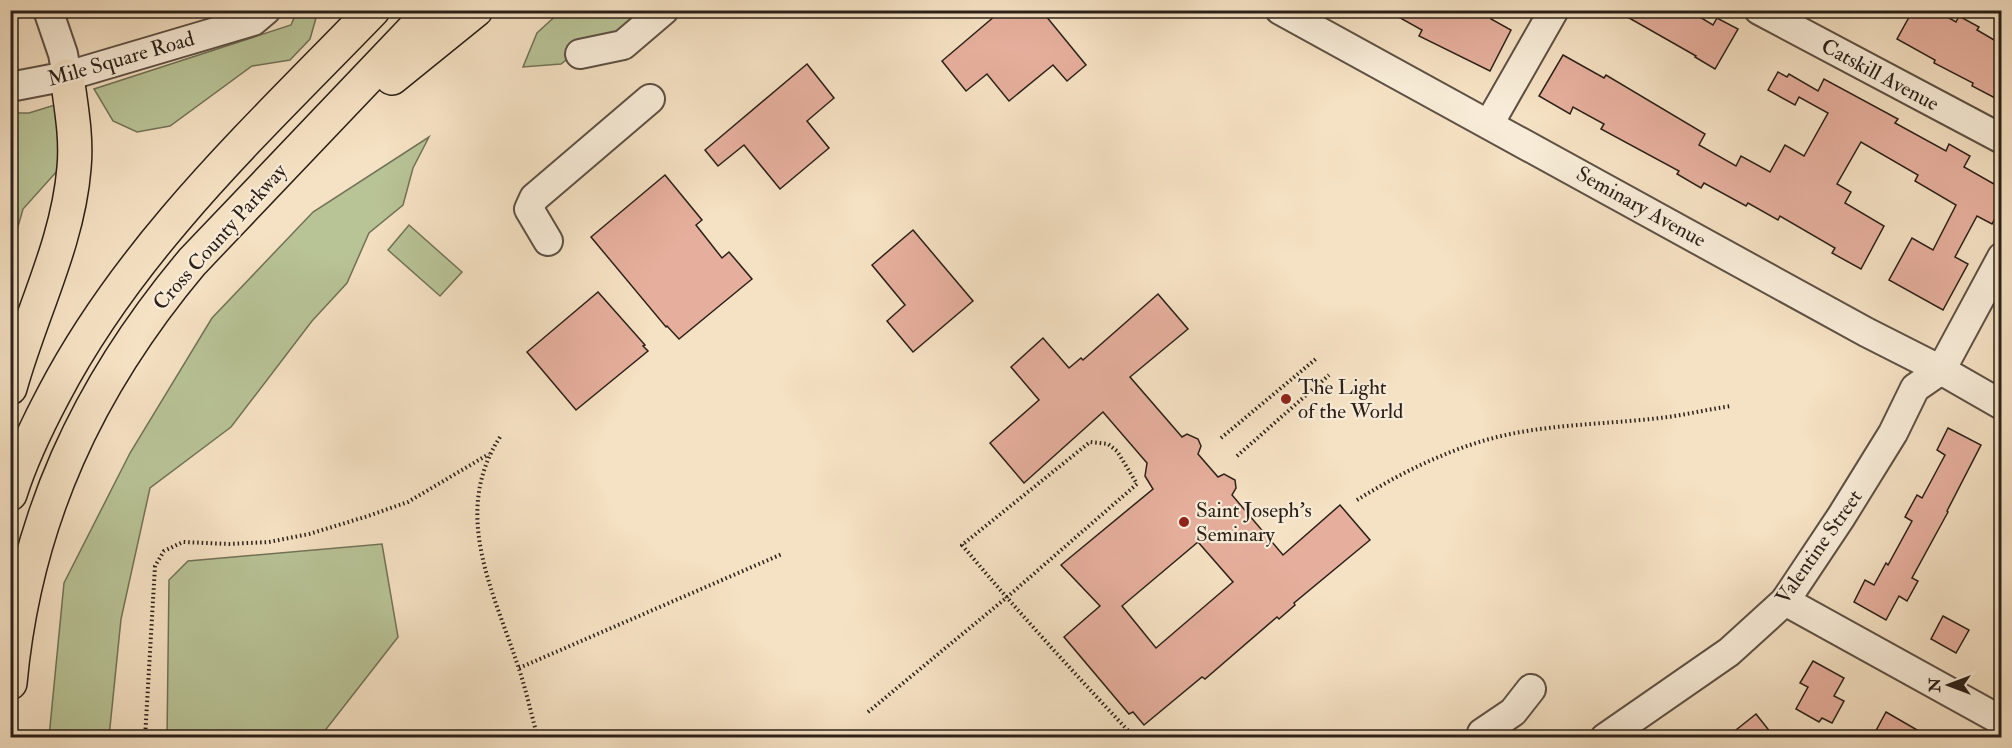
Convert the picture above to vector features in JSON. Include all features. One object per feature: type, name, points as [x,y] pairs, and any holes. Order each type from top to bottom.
[{"type":"highway","name":"Cross County Parkway","points":[[10,494],[33,437],[59,384],[97,322],[134,270],[208,180],[373,10]]},
{"type":"highway","points":[[292,158],[432,10]]},
{"type":"highway","points":[[292,158],[476,10]]},
{"type":"highway","points":[[10,388],[59,240],[71,191],[75,145],[68,76]]},
{"type":"highway","name":"Cross County Parkway","points":[[10,683],[23,589],[36,544],[64,466],[94,402],[128,346],[162,298],[228,223],[292,158]]},
{"type":"street","points":[[48,10],[68,76]]},
{"type":"street","points":[[580,54],[623,45],[664,10]]},
{"type":"street","name":"Seminary Avenue","points":[[1280,10],[1866,332],[1941,370],[2001,405]]},
{"type":"street","points":[[1489,124],[1554,10]]},
{"type":"street","name":"Catskill Avenue","points":[[1759,10],[2001,139]]},
{"type":"street","name":"Mile Square Road","points":[[10,87],[68,76],[253,21],[265,13]]},
{"type":"street","points":[[548,241],[529,209],[534,198],[650,99]]},
{"type":"street","points":[[1941,370],[2001,257]]},
{"type":"street","name":"Valentine Street","points":[[1605,738],[1729,652],[1785,601],[1893,433],[1915,388],[1941,370]]},
{"type":"street","points":[[1785,601],[2001,721]]},
{"type":"street","points":[[1480,736],[1513,712],[1531,689]]},
{"type":"path","points":[[1221,438],[1317,358]]},
{"type":"path","points":[[1237,456],[1329,375]]},
{"type":"path","points":[[1358,500],[1384,483],[1485,440],[1531,430],[1667,417],[1731,406]]},
{"type":"path","points":[[500,437],[489,454],[477,504],[479,547],[493,596],[519,668],[538,738]]},
{"type":"path","points":[[868,712],[1006,598],[1137,484],[1117,451],[1108,444],[1090,442],[962,545],[1006,598],[1052,651],[1135,738]]},
{"type":"path","points":[[145,738],[155,566],[164,551],[183,542],[229,544],[269,542],[309,534],[408,502],[489,454]]},
{"type":"path","points":[[519,668],[782,554]]},
{"type":"path","points":[[1143,738],[1152,730]]},
{"type":"green space","points":[[297,11],[318,11],[310,39],[290,60],[252,66],[170,126],[137,132],[113,121],[94,89],[291,25]]},
{"type":"green space","points":[[561,11],[650,11],[638,24],[590,41],[561,64],[523,67],[537,33]]},
{"type":"green space","points":[[58,104],[58,170],[23,209],[11,251],[11,113],[29,113]]},
{"type":"green space","points":[[429,137],[413,168],[403,205],[369,233],[347,283],[312,321],[231,427],[150,488],[121,619],[109,737],[49,737],[64,583],[130,453],[212,318],[313,212]]},
{"type":"green space","points":[[409,225],[462,272],[440,296],[388,250]]},
{"type":"green space","points":[[382,544],[398,637],[320,737],[167,737],[169,580],[188,561]]},
{"type":"building","points":[[1002,10],[1041,10],[1086,65],[1067,81],[1053,65],[1009,101],[987,74],[966,91],[942,61]]},
{"type":"building","points":[[1386,10],[1496,10],[1491,19],[1511,30],[1490,71],[1419,36],[1422,30]]},
{"type":"building","points":[[1615,10],[1688,10],[1713,25],[1717,18],[1738,29],[1715,69]]},
{"type":"building","points":[[1913,10],[1935,10],[1956,22],[1959,16],[1979,27],[1977,30],[2001,44],[2001,86],[1995,98],[1897,39]]},
{"type":"building","points":[[1563,55],[1604,78],[1606,75],[1705,134],[1699,145],[1736,166],[1741,156],[1770,172],[1785,145],[1804,156],[1828,113],[1799,97],[1795,105],[1768,90],[1778,72],[1787,77],[1789,74],[1818,91],[1824,79],[1898,119],[1895,123],[1946,151],[1949,144],[1970,156],[1964,167],[2001,188],[2001,207],[1992,224],[1977,216],[1955,257],[1968,264],[1943,310],[1889,280],[1912,238],[1933,250],[1956,205],[1915,181],[1918,175],[1861,142],[1837,184],[1851,192],[1845,203],[1884,226],[1861,269],[1832,253],[1835,248],[1780,216],[1778,220],[1704,183],[1701,188],[1677,174],[1679,171],[1601,129],[1604,124],[1573,107],[1570,114],[1539,96]]},
{"type":"building","points":[[807,64],[834,98],[807,121],[829,148],[780,189],[744,145],[718,166],[705,150]]},
{"type":"building","points":[[665,175],[702,220],[696,225],[722,258],[729,252],[752,279],[679,339],[666,327],[591,237]]},
{"type":"building","points":[[913,230],[973,301],[913,352],[887,321],[905,305],[872,265]]},
{"type":"building","points":[[598,292],[648,351],[576,410],[527,352]]},
{"type":"building","name":"Saint Joseph's Seminary","points":[[1158,294],[1188,329],[1130,377],[1182,437],[1187,434],[1198,439],[1201,446],[1198,454],[1218,477],[1224,474],[1235,480],[1236,488],[1232,495],[1283,555],[1340,505],[1370,540],[1294,603],[1295,605],[1279,619],[1277,617],[1205,679],[1202,677],[1144,725],[1133,712],[1129,714],[1064,637],[1100,606],[1061,565],[1153,489],[1145,476],[1147,463],[1103,412],[1024,483],[990,443],[1039,400],[1011,367],[1043,338],[1069,368],[1081,358],[1083,360]],"holes":[[[1198,542],[1233,582],[1156,648],[1122,606]]]},
{"type":"building","points":[[1948,428],[1981,445],[1912,578],[1918,581],[1907,601],[1899,596],[1886,620],[1854,602],[1865,580],[1874,585],[1886,563],[1888,565],[1912,521],[1905,517],[1917,495],[1922,498],[1945,455],[1937,450]]},
{"type":"building","points":[[1943,616],[1969,630],[1956,653],[1931,639]]},
{"type":"building","points":[[1813,661],[1844,678],[1834,696],[1844,701],[1832,723],[1822,718],[1819,722],[1796,709],[1808,687],[1800,683]]},
{"type":"building","points":[[1886,712],[1931,738],[1872,738]]},
{"type":"building","points":[[1756,714],[1775,738],[1726,738]]},
{"type":"place","name":"The Light of the World","points":[[1286,399]]},
{"type":"place","name":"Saint Joseph's Seminary","points":[[1184,522]]}]
